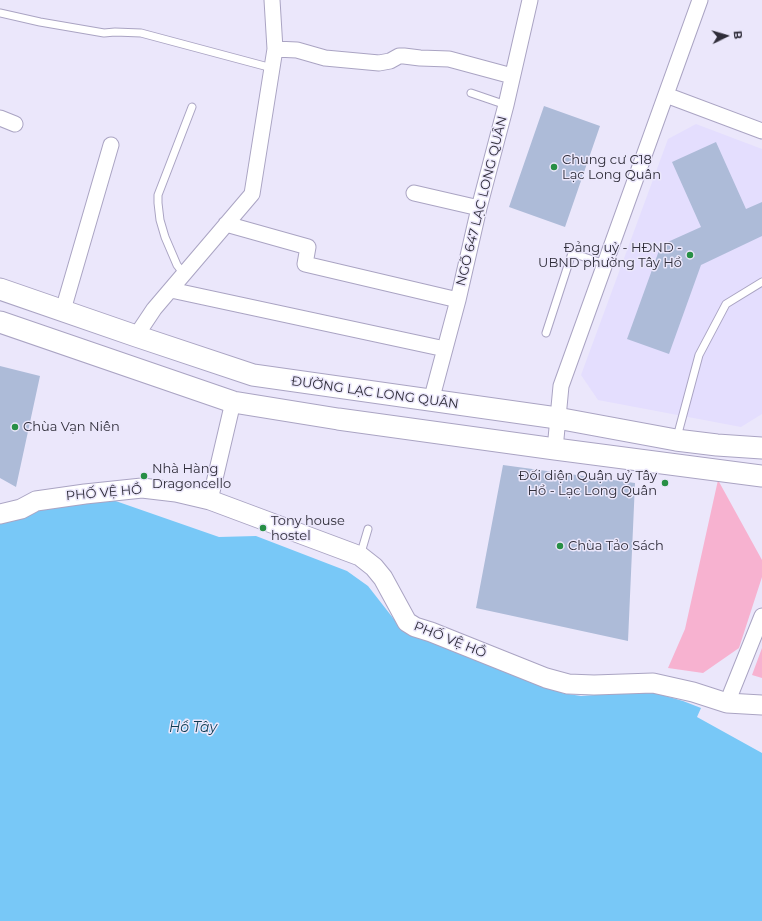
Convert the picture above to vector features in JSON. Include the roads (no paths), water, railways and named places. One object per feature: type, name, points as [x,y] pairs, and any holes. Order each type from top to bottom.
[{"type":"main road","name":"ĐƯỜNG LẠC LONG QUÂN","points":[[0,289],[253,375],[557,418],[676,440],[762,448]]},
{"type":"main road","points":[[0,322],[233,402],[338,419],[762,476]]},
{"type":"street","points":[[136,336],[154,309],[252,194],[275,49],[272,0]]},
{"type":"street","name":"NGÕ 647 LẠC LONG QUÂN","points":[[431,401],[458,300],[530,0]]},
{"type":"street","points":[[555,449],[561,386],[700,0]]},
{"type":"street","points":[[275,49],[297,50],[325,58],[379,63],[390,61],[399,56],[449,60],[512,76]]},
{"type":"street","points":[[666,95],[762,131]]},
{"type":"street","points":[[0,118],[15,124]]},
{"type":"street","points":[[63,310],[111,145]]},
{"type":"street","points":[[414,193],[479,208]]},
{"type":"street","points":[[226,224],[308,247],[305,264],[458,300]]},
{"type":"street","points":[[171,290],[445,348]]},
{"type":"street","points":[[210,500],[233,402]]},
{"type":"street","name":"PHỐ VỆ HỒ","points":[[0,514],[22,509],[36,501],[142,488],[176,492],[210,500],[360,556],[374,567],[383,578],[407,622],[415,627],[546,678],[568,684],[594,685],[653,683],[693,692],[727,703],[762,705]]},
{"type":"street","points":[[727,703],[762,616]]},
{"type":"lane","points":[[0,13],[40,22],[104,33],[141,33],[272,68]]},
{"type":"lane","points":[[471,93],[506,104]]},
{"type":"lane","points":[[184,274],[177,265],[165,237],[160,220],[158,195],[192,107]]},
{"type":"lane","points":[[546,333],[572,253],[605,264]]},
{"type":"lane","points":[[676,440],[699,355],[726,304],[762,282]]},
{"type":"lane","points":[[360,556],[368,529]]},
{"type":"water","name":"Hồ Tây","points":[[107,498],[219,537],[256,536],[347,571],[368,586],[406,632],[562,693],[581,696],[648,691],[701,708],[697,717],[762,753],[762,921],[0,921],[0,519],[82,501]]},
{"type":"place","name":"Chung cư C18 Lạc Long Quân","points":[[554,167]]},
{"type":"place","name":"Đảng uỷ - HĐND - UBND phường Tây Hồ","points":[[690,255]]},
{"type":"place","name":"Chùa Vạn Niên","points":[[15,427]]},
{"type":"place","name":"Nhà Hàng Dragoncello","points":[[144,476]]},
{"type":"place","name":"Đối diện Quận uỷ Tây Hồ - Lạc Long Quân","points":[[665,483]]},
{"type":"place","name":"Tony house hostel","points":[[263,528]]},
{"type":"place","name":"Chùa Tảo Sách","points":[[560,546]]}]
